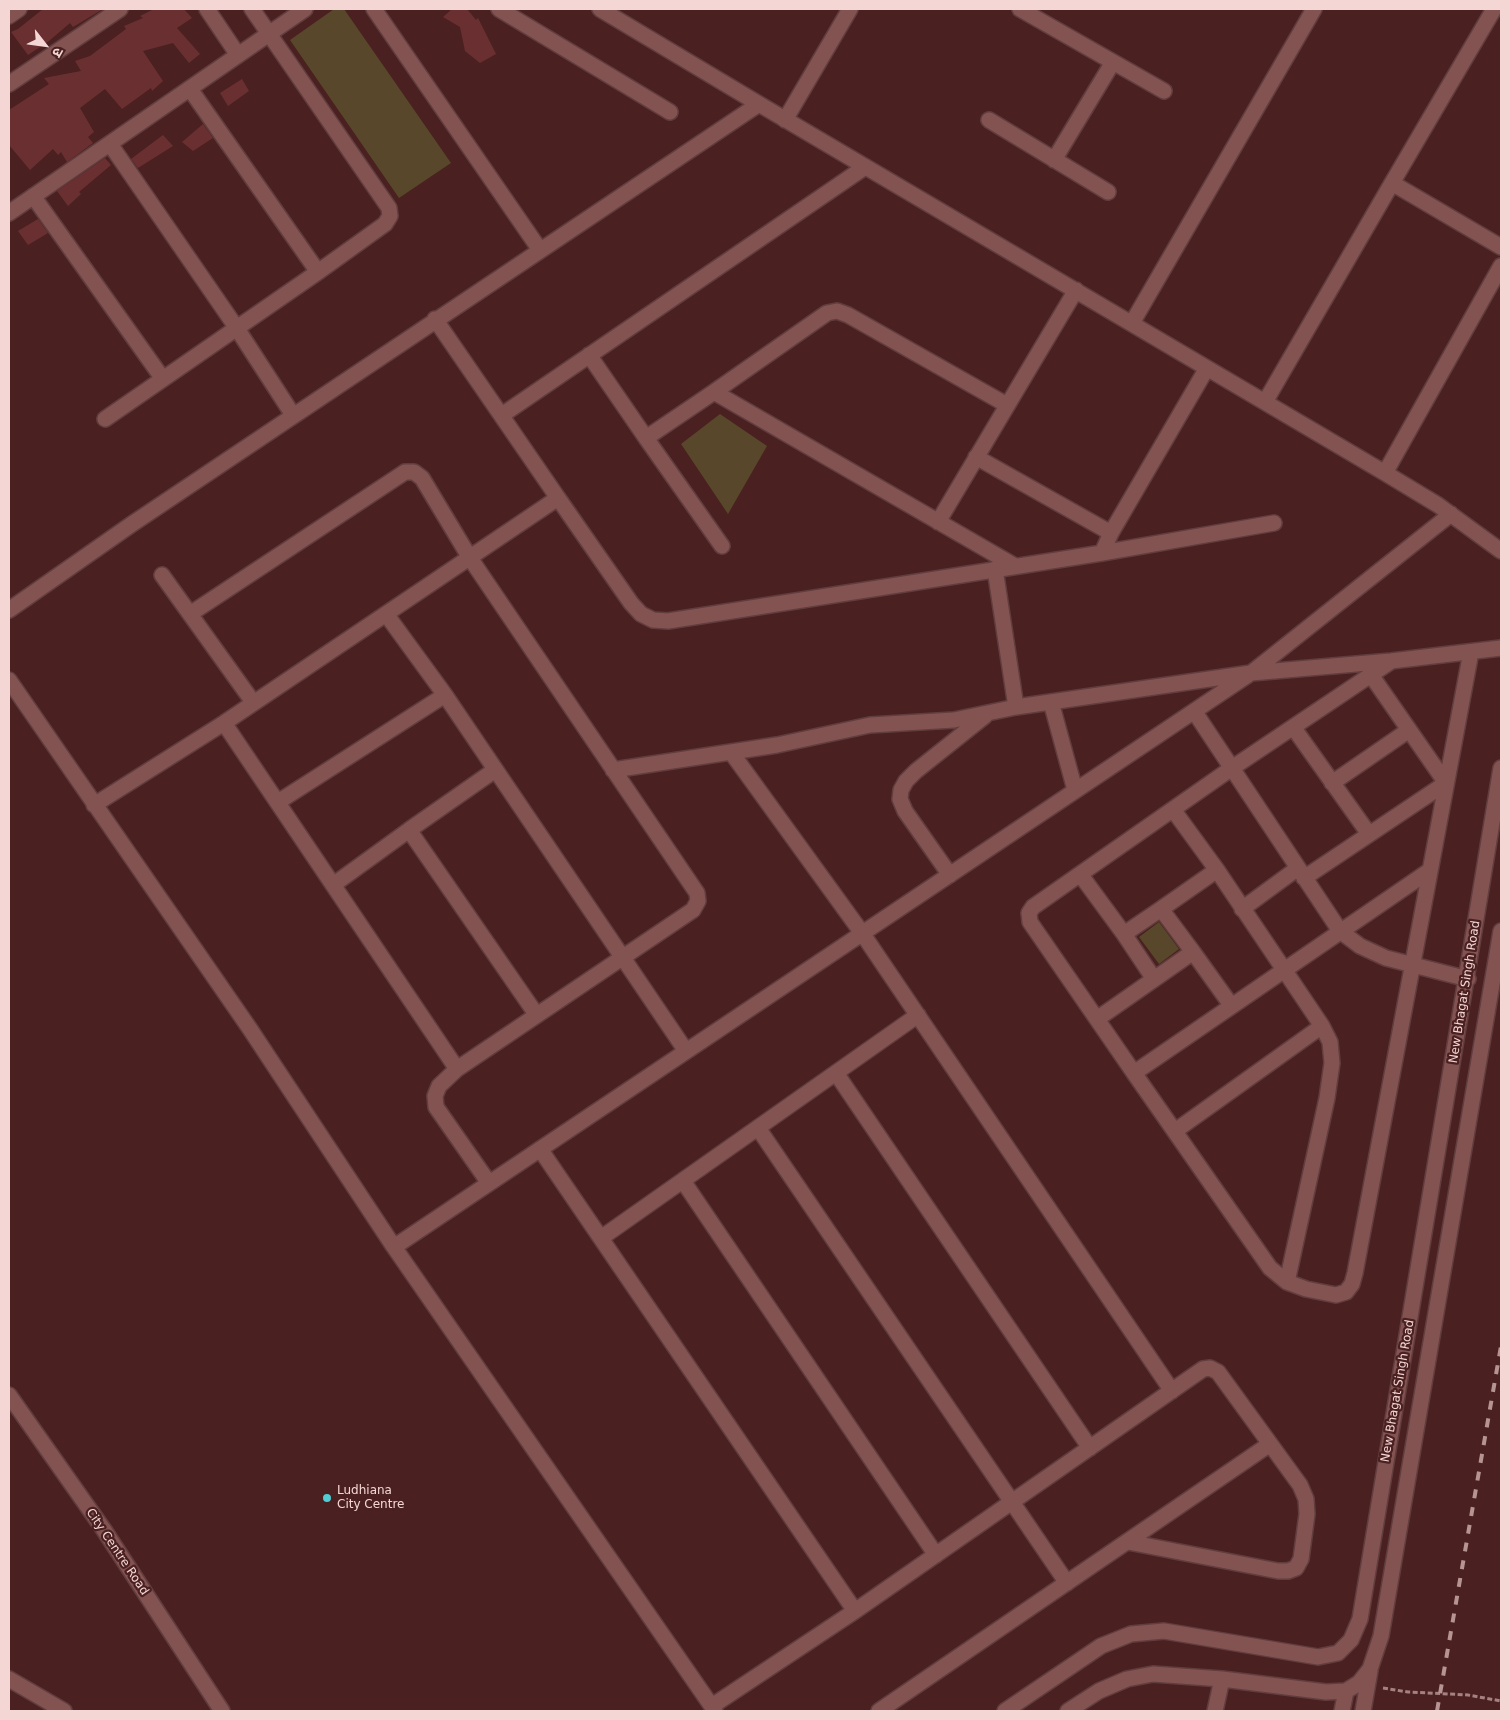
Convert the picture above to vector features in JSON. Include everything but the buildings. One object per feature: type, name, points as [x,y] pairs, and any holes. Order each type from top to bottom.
[{"type":"street","points":[[9,16],[19,9]]},
{"type":"street","points":[[9,84],[120,9]]},
{"type":"street","points":[[207,9],[238,55]]},
{"type":"street","points":[[105,419],[318,272],[385,224],[390,216],[388,208],[252,9]]},
{"type":"street","points":[[9,214],[305,9]]},
{"type":"street","points":[[374,9],[540,250]]},
{"type":"street","points":[[499,9],[670,112]]},
{"type":"street","points":[[600,9],[865,168],[1386,473],[1450,514],[1501,551]]},
{"type":"street","points":[[785,120],[850,9]]},
{"type":"street","points":[[1020,9],[1164,91]]},
{"type":"street","points":[[1132,324],[1314,9]]},
{"type":"street","points":[[1266,402],[1494,9]]},
{"type":"street","points":[[1054,160],[1114,62]]},
{"type":"street","points":[[190,89],[318,272]]},
{"type":"street","points":[[9,610],[435,319],[759,104]]},
{"type":"street","points":[[989,120],[1108,192]]},
{"type":"street","points":[[110,144],[236,327],[293,415]]},
{"type":"street","points":[[502,416],[865,168]]},
{"type":"street","points":[[1392,183],[1501,247]]},
{"type":"street","points":[[33,196],[163,380]]},
{"type":"street","points":[[1386,473],[1501,266]]},
{"type":"street","points":[[938,522],[1076,290]]},
{"type":"street","points":[[646,438],[827,313],[837,311],[848,315],[1007,405]]},
{"type":"street","points":[[435,319],[631,603],[640,614],[653,620],[668,621],[1102,553],[1274,523]]},
{"type":"street","points":[[589,355],[722,546]]},
{"type":"street","points":[[1102,553],[1111,533],[1207,368]]},
{"type":"street","points":[[714,392],[1015,566]]},
{"type":"street","points":[[976,457],[1111,533]]},
{"type":"street","points":[[190,614],[405,472],[414,472],[422,478],[470,558],[697,893],[698,901],[693,910],[536,1014],[457,1069],[439,1086],[435,1096],[436,1107],[489,1183]]},
{"type":"street","points":[[94,805],[224,723],[558,498]]},
{"type":"street","points":[[394,1247],[1250,673],[1450,514]]},
{"type":"street","points":[[995,569],[1016,707]]},
{"type":"street","points":[[162,575],[253,702]]},
{"type":"street","points":[[386,614],[445,695],[686,1051]]},
{"type":"street","points":[[613,770],[777,745],[870,725],[954,720],[986,715],[1016,707],[1250,673],[1391,661],[1501,648]]},
{"type":"street","points":[[1391,661],[1232,768],[1174,811],[1033,907],[1029,913],[1030,922],[1270,1268],[1287,1282],[1306,1289],[1336,1295],[1346,1292],[1352,1284],[1471,652]]},
{"type":"street","points":[[1371,675],[1446,784]]},
{"type":"street","points":[[9,680],[250,1030],[394,1247],[714,1709],[1172,1390],[1203,1370],[1210,1368],[1218,1372],[1300,1485],[1306,1499],[1308,1514],[1301,1559],[1296,1568],[1288,1571],[1278,1571],[1128,1542]]},
{"type":"street","points":[[278,802],[445,695]]},
{"type":"street","points":[[1051,702],[1075,790]]},
{"type":"street","points":[[1194,711],[1340,930],[1360,946],[1377,954],[1468,979]]},
{"type":"street","points":[[950,874],[905,811],[900,799],[901,790],[906,780],[916,771],[986,715]]},
{"type":"street","points":[[224,723],[457,1069]]},
{"type":"street","points":[[1292,728],[1370,834]]},
{"type":"street","points":[[1332,783],[1409,730]]},
{"type":"street","points":[[731,752],[862,933],[1172,1390]]},
{"type":"street","name":"New Bhagat Singh Road","points":[[1005,1711],[1100,1646],[1130,1634],[1164,1631],[1318,1658],[1338,1653],[1351,1640],[1360,1619],[1468,979],[1501,768]]},
{"type":"street","points":[[333,884],[495,770]]},
{"type":"street","points":[[1242,909],[1370,834],[1446,784]]},
{"type":"street","points":[[1174,811],[1217,870],[1322,1026],[1330,1042],[1332,1063],[1327,1098],[1287,1282]]},
{"type":"street","points":[[409,830],[536,1014]]},
{"type":"street","points":[[1124,934],[1217,870]]},
{"type":"street","points":[[1134,1073],[1340,930],[1429,871]]},
{"type":"street","points":[[1080,874],[1154,979]]},
{"type":"street","points":[[1161,909],[1231,1005]]},
{"type":"street","name":"New Bhagat Singh Road","points":[[1346,1691],[1369,1677],[1383,1626],[1501,931]]},
{"type":"street","points":[[1097,1019],[1193,952]]},
{"type":"street","points":[[601,1238],[918,1015]]},
{"type":"street","points":[[1175,1131],[1322,1026]]},
{"type":"street","points":[[836,1073],[1090,1448]]},
{"type":"street","points":[[758,1128],[1067,1583]]},
{"type":"street","points":[[540,1149],[855,1611]]},
{"type":"street","points":[[683,1181],[936,1555]]},
{"type":"street","name":"City Centre Road","points":[[9,1395],[104,1530],[219,1709]]},
{"type":"street","points":[[878,1711],[1270,1444]]},
{"type":"street","points":[[1068,1711],[1099,1691],[1127,1680],[1153,1674],[1222,1679],[1326,1692],[1346,1691],[1342,1711]]},
{"type":"street","points":[[1363,1711],[1369,1677]]},
{"type":"street","points":[[9,1679],[64,1711]]},
{"type":"street","points":[[1215,1711],[1222,1679]]},
{"type":"path","points":[[1369,1677],[1408,1692],[1455,1693],[1501,1701]]},
{"type":"shaded area","points":[[334,9],[344,9],[451,163],[399,198],[290,40]]},
{"type":"shaded area","points":[[720,414],[767,446],[728,514],[681,444]]},
{"type":"shaded area","points":[[1159,922],[1179,949],[1159,964],[1139,937]]},
{"type":"railway","points":[[1437,1711],[1501,1346]]},
{"type":"place","name":"Ludhiana City Centre","points":[[327,1498]]}]
